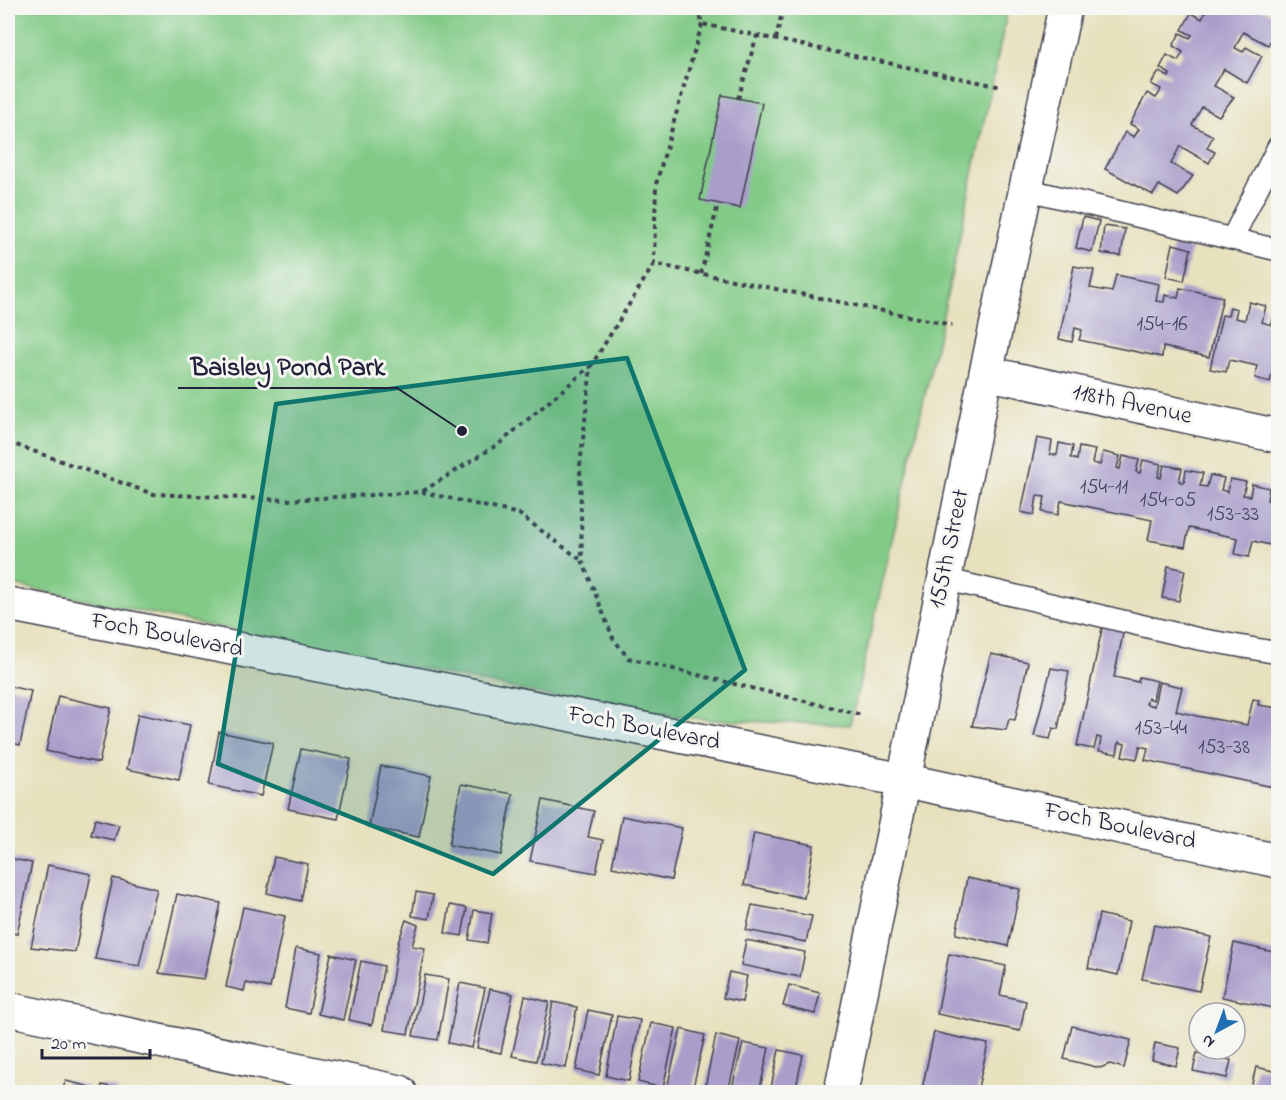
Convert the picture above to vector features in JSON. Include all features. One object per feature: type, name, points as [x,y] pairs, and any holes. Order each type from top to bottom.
[{"type":"street","name":"155th Street","points":[[841,1092],[986,374],[1065,8]]},
{"type":"street","name":"118th Avenue","points":[[986,374],[1278,436]]},
{"type":"street","name":"Foch Boulevard","points":[[8,604],[903,780],[1278,861]]},
{"type":"street","points":[[8,1009],[400,1092]]},
{"type":"lane","points":[[1232,239],[1278,147]]},
{"type":"lane","points":[[1025,189],[1278,250]]},
{"type":"lane","points":[[944,579],[1199,639],[1278,653]]},
{"type":"path","points":[[422,492],[500,443],[591,366],[654,264],[656,184],[702,24],[698,8]]},
{"type":"path","points":[[776,39],[783,8]]},
{"type":"path","points":[[702,24],[1002,87]]},
{"type":"path","points":[[738,99],[757,35]]},
{"type":"path","points":[[701,274],[718,204]]},
{"type":"path","points":[[654,264],[952,325]]},
{"type":"path","points":[[591,366],[580,466],[582,560],[613,638],[628,658],[862,715]]},
{"type":"path","points":[[8,442],[153,494],[287,500],[422,492],[519,514],[582,560]]},
{"type":"highlighted area","points":[[627,358],[745,670],[493,874],[218,764],[276,404]]},
{"type":"green space","points":[[8,8],[1008,8],[940,329],[850,725],[711,720],[604,707],[8,584]]},
{"type":"building","points":[[1195,8],[1258,8],[1278,16],[1278,26],[1268,45],[1243,32],[1235,48],[1243,52],[1246,47],[1262,56],[1247,83],[1224,69],[1214,86],[1234,97],[1219,116],[1202,107],[1192,125],[1213,136],[1207,148],[1215,152],[1209,163],[1180,146],[1171,164],[1193,176],[1178,196],[1159,185],[1153,195],[1105,169],[1125,132],[1134,137],[1139,129],[1130,124],[1147,93],[1156,98],[1159,94],[1161,89],[1151,84],[1159,72],[1169,77],[1170,74],[1160,68],[1167,55],[1178,61],[1183,52],[1173,46],[1180,33],[1190,38],[1192,35],[1182,30],[1191,13],[1202,19],[1205,13]]},
{"type":"building","points":[[1278,45],[1278,58],[1273,55]]},
{"type":"building","points":[[722,95],[762,103],[740,208],[700,200]]},
{"type":"building","points":[[1083,217],[1099,221],[1092,252],[1076,248]]},
{"type":"building","points":[[1104,226],[1125,229],[1121,256],[1101,253]]},
{"type":"building","points":[[1173,244],[1191,249],[1184,281],[1166,277]]},
{"type":"building","points":[[1074,266],[1094,270],[1090,288],[1112,292],[1116,275],[1159,284],[1156,301],[1164,302],[1165,295],[1178,298],[1180,288],[1223,297],[1209,357],[1163,347],[1162,357],[1079,340],[1082,330],[1075,328],[1072,342],[1059,339]]},
{"type":"building","points":[[1249,302],[1266,306],[1262,322],[1271,325],[1273,318],[1278,319],[1278,371],[1273,369],[1270,382],[1255,378],[1257,366],[1253,365],[1229,360],[1226,372],[1210,369],[1222,315],[1228,316],[1230,307],[1237,309],[1235,318],[1245,320]]},
{"type":"building","points":[[1037,438],[1052,441],[1050,454],[1057,455],[1059,443],[1073,446],[1071,458],[1077,460],[1079,447],[1095,450],[1092,463],[1100,465],[1103,452],[1120,456],[1117,468],[1120,469],[1123,456],[1139,460],[1136,472],[1140,473],[1143,460],[1161,464],[1158,477],[1161,478],[1164,465],[1182,468],[1179,481],[1184,483],[1186,470],[1203,473],[1200,486],[1207,487],[1210,475],[1224,478],[1221,490],[1228,492],[1230,479],[1246,482],[1243,495],[1250,496],[1252,484],[1269,488],[1267,500],[1271,501],[1273,488],[1278,489],[1278,547],[1253,541],[1249,557],[1235,554],[1238,538],[1189,528],[1185,547],[1148,540],[1152,520],[1061,501],[1058,515],[1042,512],[1045,497],[1037,496],[1034,515],[1021,512]]},
{"type":"building","points":[[1168,566],[1185,570],[1179,601],[1162,598]]},
{"type":"building","points":[[1103,624],[1124,629],[1114,677],[1138,682],[1139,677],[1157,681],[1153,700],[1148,698],[1146,704],[1154,706],[1159,682],[1182,687],[1176,711],[1197,716],[1247,725],[1253,699],[1259,700],[1258,705],[1278,708],[1278,788],[1145,760],[1148,748],[1140,746],[1137,759],[1122,756],[1125,744],[1119,742],[1117,754],[1099,751],[1101,738],[1097,737],[1094,749],[1077,746]]},
{"type":"building","points":[[991,654],[1028,662],[1015,720],[1009,719],[1006,730],[972,726]]},
{"type":"building","points":[[1051,668],[1069,671],[1058,729],[1053,728],[1050,739],[1034,736]]},
{"type":"building","points":[[8,686],[31,691],[20,745],[8,742]]},
{"type":"building","points":[[58,696],[111,708],[99,763],[46,751]]},
{"type":"building","points":[[138,714],[190,725],[179,780],[127,769]]},
{"type":"building","points":[[219,732],[273,743],[261,796],[209,785]]},
{"type":"building","points":[[301,749],[351,759],[338,819],[288,809]]},
{"type":"building","points":[[381,766],[431,776],[419,837],[369,827]]},
{"type":"building","points":[[461,784],[513,794],[501,855],[449,845]]},
{"type":"building","points":[[543,800],[594,811],[588,837],[603,840],[596,873],[530,861]]},
{"type":"building","points":[[622,816],[682,828],[671,880],[612,867]]},
{"type":"building","points":[[95,819],[119,825],[114,840],[91,835]]},
{"type":"building","points":[[754,833],[814,845],[804,898],[744,885]]},
{"type":"building","points":[[274,857],[308,864],[301,901],[267,893]]},
{"type":"building","points":[[8,858],[32,863],[17,934],[8,932]]},
{"type":"building","points":[[48,865],[91,874],[75,952],[31,947]]},
{"type":"building","points":[[113,878],[157,889],[139,966],[95,959]]},
{"type":"building","points":[[967,878],[1020,889],[1008,946],[956,934]]},
{"type":"building","points":[[416,892],[433,895],[429,919],[412,916]]},
{"type":"building","points":[[177,894],[221,903],[204,979],[159,973]]},
{"type":"building","points":[[450,905],[467,908],[462,936],[445,933]]},
{"type":"building","points":[[752,905],[812,916],[806,942],[746,930]]},
{"type":"building","points":[[243,907],[285,916],[270,988],[246,983],[244,991],[226,987]]},
{"type":"building","points":[[474,910],[492,913],[487,943],[469,940]]},
{"type":"building","points":[[1099,914],[1129,921],[1118,975],[1088,968]]},
{"type":"building","points":[[406,920],[418,925],[412,946],[425,948],[408,1034],[384,1030],[398,943]]},
{"type":"building","points":[[1154,925],[1211,937],[1199,991],[1142,979]]},
{"type":"building","points":[[746,940],[805,952],[800,977],[741,965]]},
{"type":"building","points":[[1234,943],[1278,953],[1278,1009],[1222,997]]},
{"type":"building","points":[[296,948],[321,953],[309,1013],[285,1008]]},
{"type":"building","points":[[331,954],[356,960],[343,1020],[318,1014]]},
{"type":"building","points":[[949,954],[1006,966],[1000,995],[1026,1001],[1020,1031],[937,1014]]},
{"type":"building","points":[[361,961],[384,966],[372,1025],[349,1020]]},
{"type":"building","points":[[729,972],[747,976],[742,1002],[723,998]]},
{"type":"building","points":[[425,975],[449,979],[438,1040],[413,1036]]},
{"type":"building","points":[[460,983],[485,988],[472,1048],[448,1043]]},
{"type":"building","points":[[789,985],[820,993],[815,1014],[783,1006]]},
{"type":"building","points":[[490,989],[513,994],[501,1053],[477,1048]]},
{"type":"building","points":[[525,996],[549,1002],[536,1061],[512,1056]]},
{"type":"building","points":[[553,1002],[577,1007],[566,1068],[541,1063]]},
{"type":"building","points":[[588,1010],[612,1015],[599,1075],[576,1070]]},
{"type":"building","points":[[617,1016],[640,1020],[629,1081],[606,1076]]},
{"type":"building","points":[[651,1023],[676,1028],[663,1088],[638,1082]]},
{"type":"building","points":[[1072,1026],[1131,1040],[1124,1068],[1110,1064],[1100,1068],[1064,1059]]},
{"type":"building","points":[[681,1029],[705,1035],[692,1092],[667,1088]]},
{"type":"building","points":[[934,1032],[988,1044],[977,1092],[940,1092],[922,1089]]},
{"type":"building","points":[[716,1035],[740,1041],[728,1092],[704,1092]]},
{"type":"building","points":[[743,1043],[769,1048],[759,1092],[731,1092]]},
{"type":"building","points":[[1155,1043],[1180,1048],[1176,1066],[1152,1060]]},
{"type":"building","points":[[779,1050],[803,1055],[795,1092],[770,1092]]},
{"type":"building","points":[[1195,1061],[1231,1061],[1227,1078],[1193,1071]]},
{"type":"building","points":[[1256,1067],[1278,1072],[1276,1092],[1250,1092]]},
{"type":"building","points":[[66,1081],[87,1086],[86,1092],[61,1092]]},
{"type":"building","points":[[102,1085],[118,1089],[117,1092],[100,1092]]},
{"type":"building","points":[[9,1088],[25,1092],[8,1092]]},
{"type":"place","name":"Baisley Pond Park","points":[[462,431]]}]
